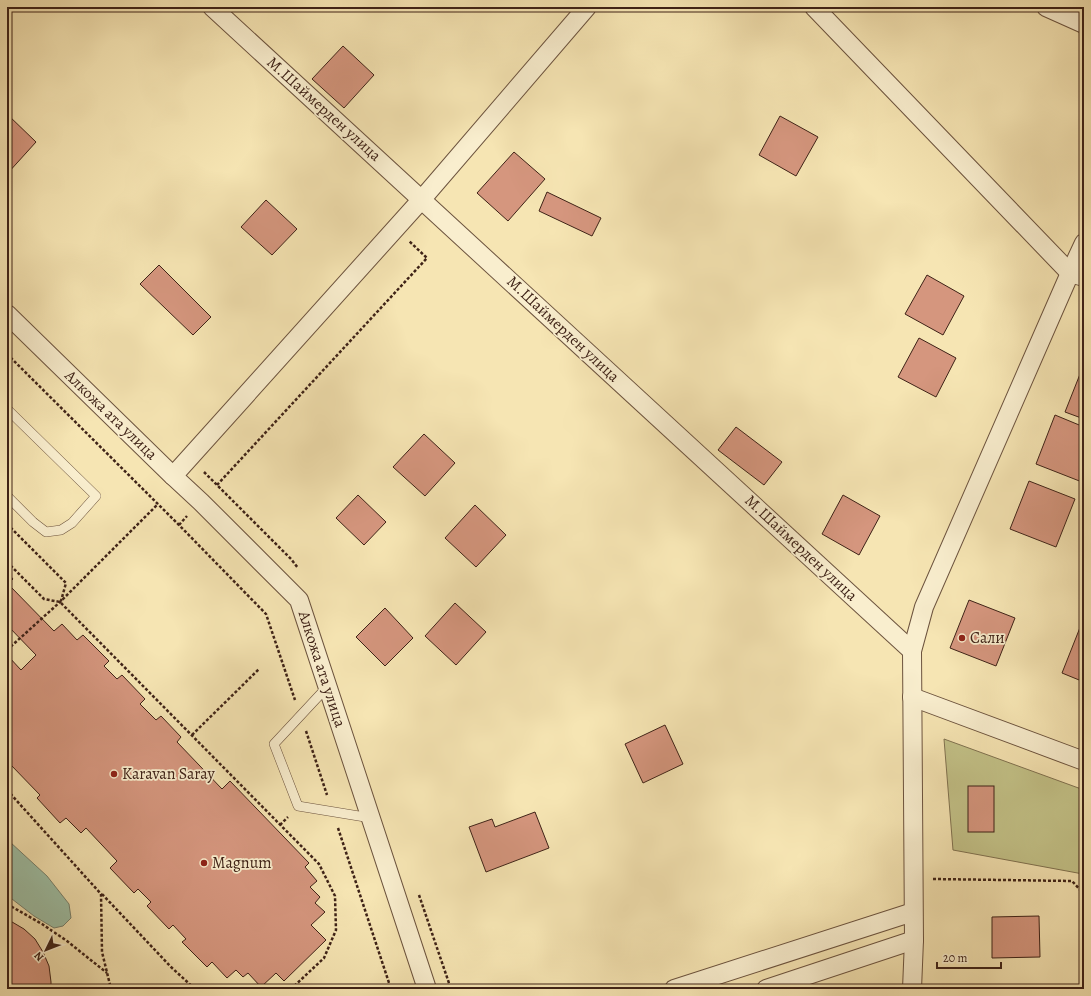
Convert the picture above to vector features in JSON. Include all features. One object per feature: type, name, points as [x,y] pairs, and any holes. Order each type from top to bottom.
[{"type":"street","name":"М.Шаймерден улица","points":[[212,7],[912,651]]},
{"type":"street","points":[[173,476],[422,199],[587,7]]},
{"type":"street","points":[[814,7],[1077,275]]},
{"type":"street","points":[[1046,7],[1084,24]]},
{"type":"street","points":[[912,989],[914,940],[912,651],[924,607],[1077,275],[1084,243]]},
{"type":"street","name":"Алкожа ата улица","points":[[7,314],[201,502],[299,600],[427,989]]},
{"type":"street","points":[[912,697],[1078,758]]},
{"type":"street","points":[[674,989],[913,912]]},
{"type":"street","points":[[766,989],[914,940]]},
{"type":"lane","points":[[7,409],[96,496],[72,523],[62,530],[46,532],[33,522],[7,496]]},
{"type":"lane","points":[[328,686],[274,744],[298,806],[371,818]]},
{"type":"path","points":[[179,525],[427,258],[396,228]]},
{"type":"path","points":[[7,354],[266,614],[392,989]]},
{"type":"path","points":[[7,650],[60,602],[158,504]]},
{"type":"path","points":[[7,524],[66,583],[60,602]]},
{"type":"path","points":[[7,562],[44,600],[60,602],[319,864],[334,896],[336,930],[324,958],[291,989]]},
{"type":"path","points":[[192,736],[259,669]]},
{"type":"path","points":[[7,790],[102,894],[171,967],[195,989]]},
{"type":"path","points":[[913,878],[1072,881],[1084,894]]},
{"type":"path","points":[[102,894],[102,952],[111,989]]},
{"type":"path","points":[[7,904],[42,924],[67,941],[107,974]]},
{"type":"shaded area","points":[[944,739],[1084,790],[1084,876],[1083,874],[953,850]]},
{"type":"shaded area","points":[[10,842],[47,876],[69,904],[71,918],[63,926],[54,928],[34,916],[12,899],[7,898],[7,844]]},
{"type":"building","points":[[343,46],[374,75],[344,108],[312,79]]},
{"type":"building","points":[[7,114],[36,142],[7,174]]},
{"type":"building","points":[[780,116],[818,137],[796,176],[759,155]]},
{"type":"building","points":[[514,152],[545,179],[508,221],[477,193]]},
{"type":"building","points":[[547,192],[601,218],[592,236],[539,211]]},
{"type":"building","points":[[266,200],[297,229],[272,255],[241,227]]},
{"type":"building","points":[[159,265],[211,317],[193,335],[140,284]]},
{"type":"building","points":[[927,275],[964,296],[943,335],[905,314]]},
{"type":"building","points":[[919,338],[956,358],[936,397],[898,377]]},
{"type":"building","points":[[1084,364],[1084,419],[1065,412]]},
{"type":"building","points":[[1055,415],[1084,427],[1084,477],[1082,482],[1036,464]]},
{"type":"building","points":[[736,427],[782,462],[764,485],[718,450]]},
{"type":"building","points":[[424,434],[455,463],[425,496],[393,467]]},
{"type":"building","points":[[1029,481],[1075,499],[1056,547],[1010,529]]},
{"type":"building","points":[[358,495],[386,522],[364,545],[336,518]]},
{"type":"building","points":[[843,495],[880,516],[859,555],[822,534]]},
{"type":"building","points":[[475,505],[506,535],[476,567],[445,538]]},
{"type":"building","name":"Karavan Saray","points":[[7,572],[13,579],[8,584],[54,631],[62,624],[77,640],[83,635],[109,661],[104,666],[117,679],[122,675],[145,699],[140,704],[156,720],[161,716],[181,737],[177,742],[222,789],[230,781],[309,863],[305,867],[317,881],[310,887],[320,897],[315,903],[325,912],[311,925],[326,940],[284,981],[276,973],[261,987],[248,973],[243,977],[236,970],[227,978],[212,962],[207,967],[182,942],[186,939],[173,925],[169,929],[147,906],[151,902],[138,889],[134,893],[110,868],[117,861],[86,828],[81,833],[66,818],[60,823],[37,798],[40,795],[10,764],[7,766],[7,657],[8,656],[21,670],[36,655],[7,625]]},
{"type":"building","points":[[969,600],[1015,618],[996,666],[950,648]]},
{"type":"building","points":[[455,603],[486,632],[456,665],[425,636]]},
{"type":"building","points":[[385,608],[413,638],[385,666],[356,637]]},
{"type":"building","points":[[1081,625],[1084,626],[1084,682],[1062,673]]},
{"type":"building","points":[[665,725],[683,764],[643,783],[625,744]]},
{"type":"building","points":[[968,786],[994,786],[994,832],[968,832]]},
{"type":"building","points":[[535,812],[549,848],[486,872],[469,827],[492,819],[495,827]]},
{"type":"building","points":[[1039,916],[1040,957],[992,958],[992,917]]},
{"type":"building","points":[[7,919],[24,929],[35,939],[49,966],[51,989],[7,989]]},
{"type":"place","name":"Сали","points":[[962,638]]},
{"type":"place","name":"Karavan Saray","points":[[114,774]]},
{"type":"place","name":"Magnum","points":[[204,863]]}]
